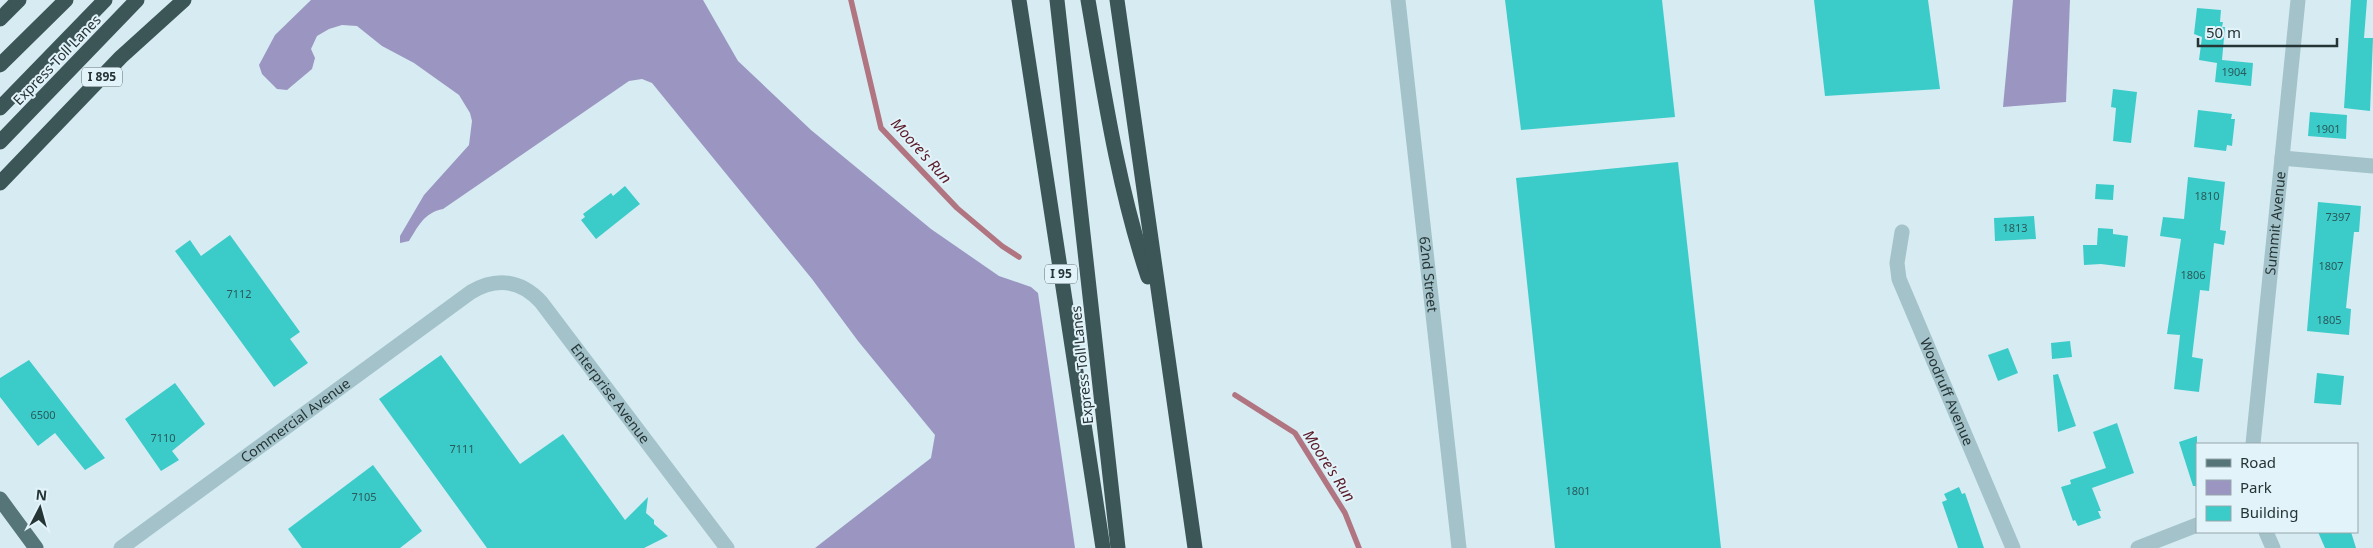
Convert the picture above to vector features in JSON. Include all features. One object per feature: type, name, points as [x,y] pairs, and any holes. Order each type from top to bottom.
[{"type":"highway","points":[[0,19],[18,0]]},
{"type":"highway","points":[[0,66],[66,0]]},
{"type":"highway","points":[[0,108],[105,0]]},
{"type":"highway","name":"Express Toll Lanes","points":[[0,142],[137,0]]},
{"type":"highway","name":"I 895","points":[[0,183],[121,57],[184,0]]},
{"type":"highway","name":"I 95","points":[[1018,0],[1104,548]]},
{"type":"highway","name":"Express Toll Lanes","points":[[1057,0],[1118,548]]},
{"type":"highway","points":[[1088,0],[1123,188],[1161,314]]},
{"type":"highway","points":[[1117,0],[1195,548]]},
{"type":"main road","points":[[0,499],[36,548]]},
{"type":"street","name":"62nd Street","points":[[1398,0],[1459,548]]},
{"type":"street","name":"Summit Avenue","points":[[2253,443],[2298,0]]},
{"type":"street","points":[[2282,158],[2373,166]]},
{"type":"street","name":"Woodruff Avenue","points":[[1902,232],[1897,263],[1899,279],[2013,548]]},
{"type":"street","name":"Enterprise Avenue","points":[[470,292],[491,283],[508,282],[521,286],[536,297],[727,548]]},
{"type":"street","name":"Commercial Avenue","points":[[121,548],[470,292]]},
{"type":"street","points":[[2138,548],[2196,526]]},
{"type":"street","points":[[2266,533],[2272,548]]},
{"type":"green space","points":[[311,0],[703,0],[738,61],[811,130],[931,229],[999,276],[1031,287],[1038,293],[1075,548],[815,548],[931,458],[935,435],[858,341],[812,279],[652,83],[642,79],[629,81],[443,209],[431,213],[423,220],[409,241],[400,243],[400,236],[424,195],[469,145],[472,121],[470,113],[459,95],[414,63],[382,46],[357,26],[342,25],[329,29],[317,36],[311,49],[315,58],[312,69],[287,90],[277,89],[262,74],[259,65],[275,35]]},
{"type":"green space","points":[[2013,0],[2070,0],[2066,102],[2003,107]]},
{"type":"building","points":[[1505,0],[1662,0],[1675,117],[1521,130]]},
{"type":"building","points":[[1814,0],[1928,0],[1940,89],[1825,96]]},
{"type":"building","points":[[2351,0],[2367,0],[2364,38],[2373,38],[2370,111],[2344,108]]},
{"type":"building","points":[[2197,8],[2221,10],[2220,22],[2223,22],[2222,27],[2225,27],[2222,60],[2253,63],[2251,86],[2215,82],[2217,63],[2199,60],[2202,37],[2194,34]]},
{"type":"building","points":[[2113,89],[2137,92],[2131,143],[2113,141],[2116,108],[2111,107]]},
{"type":"building","points":[[2198,110],[2232,114],[2231,119],[2235,119],[2232,146],[2227,145],[2226,151],[2194,147]]},
{"type":"building","points":[[2310,112],[2347,115],[2346,139],[2308,136]]},
{"type":"building","points":[[1678,162],[1721,548],[1555,548],[1516,178]]},
{"type":"building","points":[[2188,177],[2225,182],[2220,230],[2226,231],[2224,245],[2214,243],[2209,291],[2200,290],[2192,357],[2203,359],[2199,392],[2174,389],[2180,335],[2167,334],[2181,239],[2160,236],[2163,217],[2184,219]]},
{"type":"building","points":[[2096,184],[2114,185],[2113,200],[2095,199]]},
{"type":"building","points":[[625,186],[640,204],[596,239],[581,220],[585,217],[583,214],[611,193],[613,196]]},
{"type":"building","points":[[2318,202],[2361,206],[2359,232],[2354,232],[2346,308],[2351,309],[2349,335],[2307,331]]},
{"type":"building","points":[[2034,216],[2036,239],[1995,241],[1994,218]]},
{"type":"building","points":[[2098,228],[2113,229],[2113,234],[2128,236],[2125,267],[2101,264],[2084,265],[2083,245],[2097,245]]},
{"type":"building","points":[[230,235],[300,332],[290,339],[308,363],[274,387],[175,251],[190,240],[201,256]]},
{"type":"building","points":[[2070,341],[2072,357],[2052,359],[2051,343]]},
{"type":"building","points":[[2008,348],[2018,373],[1998,381],[1988,355]]},
{"type":"building","points":[[441,355],[520,464],[563,434],[625,520],[648,497],[646,513],[654,520],[654,524],[668,536],[644,548],[487,548],[379,399]]},
{"type":"building","points":[[29,360],[105,458],[85,470],[55,433],[38,446],[0,397],[0,378]]},
{"type":"building","points":[[2317,373],[2344,376],[2341,405],[2314,403]]},
{"type":"building","points":[[2058,374],[2076,426],[2058,432],[2053,375]]},
{"type":"building","points":[[175,383],[205,424],[172,451],[179,460],[161,471],[125,419]]},
{"type":"building","points":[[2117,423],[2134,473],[2092,488],[2101,511],[2098,511],[2101,518],[2078,526],[2075,520],[2073,521],[2061,487],[2071,484],[2070,480],[2106,468],[2093,432]]},
{"type":"building","points":[[2197,436],[2196,486],[2193,486],[2179,442]]},
{"type":"building","points":[[373,465],[422,531],[400,548],[302,548],[288,529]]},
{"type":"building","points":[[1959,487],[1962,494],[1965,493],[1984,548],[1958,548],[1942,502],[1947,500],[1944,494]]},
{"type":"building","points":[[2318,533],[2351,533],[2356,548],[2325,548]]},
{"type":"waterway","name":"Moore's Run","points":[[851,0],[881,128],[957,208],[1002,246],[1019,257]]},
{"type":"waterway","name":"Moore's Run","points":[[1235,395],[1295,433],[1345,513],[1359,548]]}]
